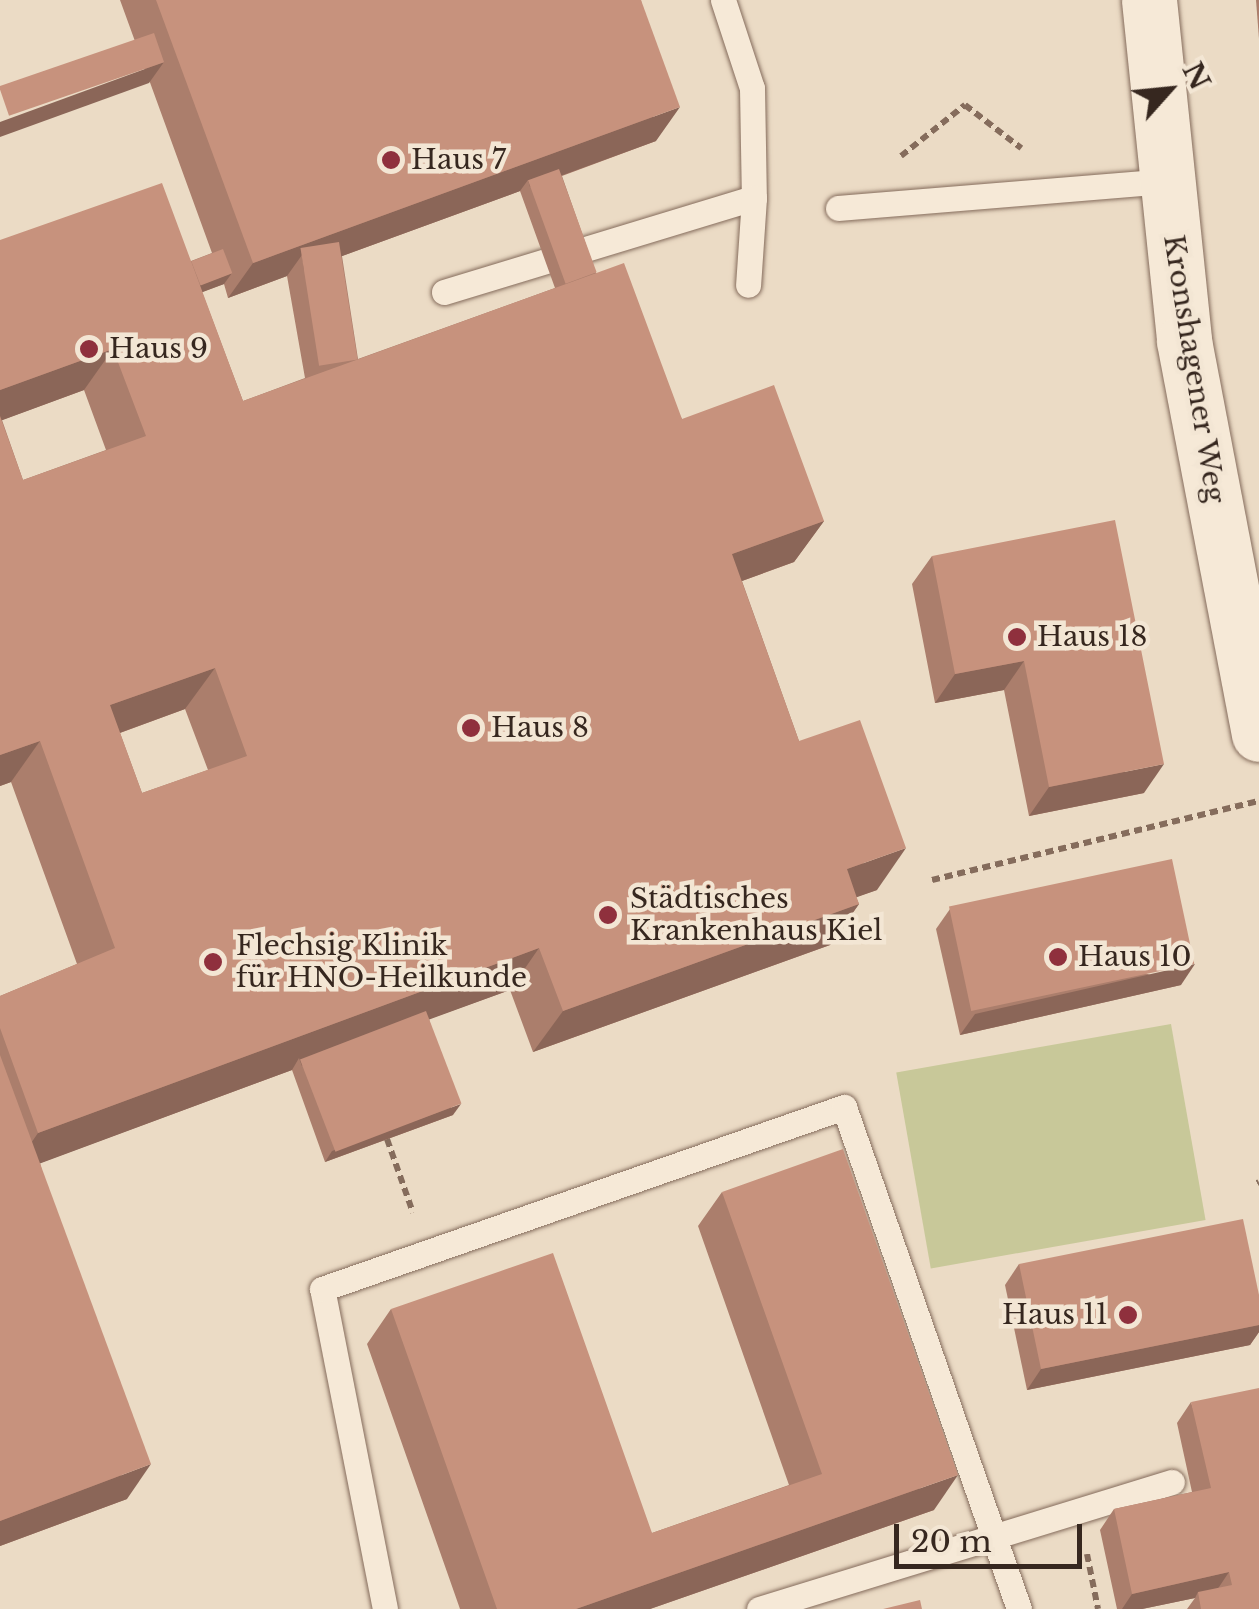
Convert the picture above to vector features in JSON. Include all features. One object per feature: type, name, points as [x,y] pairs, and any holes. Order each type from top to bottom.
[{"type":"main road","name":"Kronshagener Weg","points":[[1149,0],[1184,341],[1259,734]]},
{"type":"lane","points":[[723,0],[752,88],[754,198],[748,285]]},
{"type":"lane","points":[[838,208],[1165,181]]},
{"type":"lane","points":[[444,292],[754,198]]},
{"type":"lane","points":[[385,1609],[322,1289],[844,1107],[990,1536],[1019,1609]]},
{"type":"lane","points":[[759,1609],[1172,1482]]},
{"type":"path","points":[[965,105],[1032,155]]},
{"type":"path","points":[[932,880],[1259,800]]},
{"type":"path","points":[[387,1139],[426,1250]]},
{"type":"green space","points":[[1171,1024],[1206,1220],[931,1268],[896,1072]]},
{"type":"building","name":"Haus 7","points":[[156,0],[641,0],[680,107],[253,263]]},
{"type":"building","points":[[154,33],[164,62],[9,116],[0,86]]},
{"type":"building","points":[[559,169],[597,272],[566,284],[528,180]]},
{"type":"building","name":"Haus 8","points":[[162,183],[243,401],[624,263],[682,419],[774,385],[824,521],[732,554],[799,741],[860,720],[906,848],[847,869],[859,904],[563,1011],[539,948],[38,1133],[0,1028],[0,996],[115,948],[40,741],[0,755],[0,416],[23,480],[146,436],[113,349],[0,390],[0,240]],"holes":[[[215,668],[247,756],[142,793],[110,705]]]},
{"type":"building","points":[[339,242],[358,360],[319,366],[300,248]]},
{"type":"building","points":[[223,249],[232,273],[201,285],[191,261]]},
{"type":"building","name":"Haus 18","points":[[1115,520],[1164,764],[1049,787],[1024,661],[955,674],[932,556]]},
{"type":"building","name":"Haus 10","points":[[1172,859],[1194,964],[971,1011],[949,906]]},
{"type":"building","points":[[426,1011],[461,1103],[335,1152],[300,1059]]},
{"type":"building","points":[[0,1055],[151,1464],[0,1521]]},
{"type":"building","points":[[843,1149],[958,1475],[576,1609],[497,1609],[391,1309],[553,1253],[652,1533],[822,1474],[722,1192]]},
{"type":"building","name":"Haus 11","points":[[1243,1219],[1259,1295],[1259,1325],[1041,1369],[1019,1264]]},
{"type":"building","points":[[1259,1388],[1259,1609],[1201,1609],[1198,1592],[1232,1585],[1229,1572],[1132,1594],[1114,1509],[1211,1488],[1191,1402]]},
{"type":"building","points":[[920,1600],[922,1609],[883,1609]]},
{"type":"place","name":"Haus 7","points":[[391,160]]},
{"type":"place","name":"Haus 9","points":[[89,349]]},
{"type":"place","name":"Haus 18","points":[[1017,637]]},
{"type":"place","name":"Haus 8","points":[[471,728]]},
{"type":"place","name":"Städtisches Krankenhaus Kiel","points":[[608,915]]},
{"type":"place","name":"Haus 10","points":[[1058,957]]},
{"type":"place","name":"Flechsig Klinik für HNO-Heilkunde","points":[[213,962]]},
{"type":"place","name":"Haus 11","points":[[1128,1315]]}]
